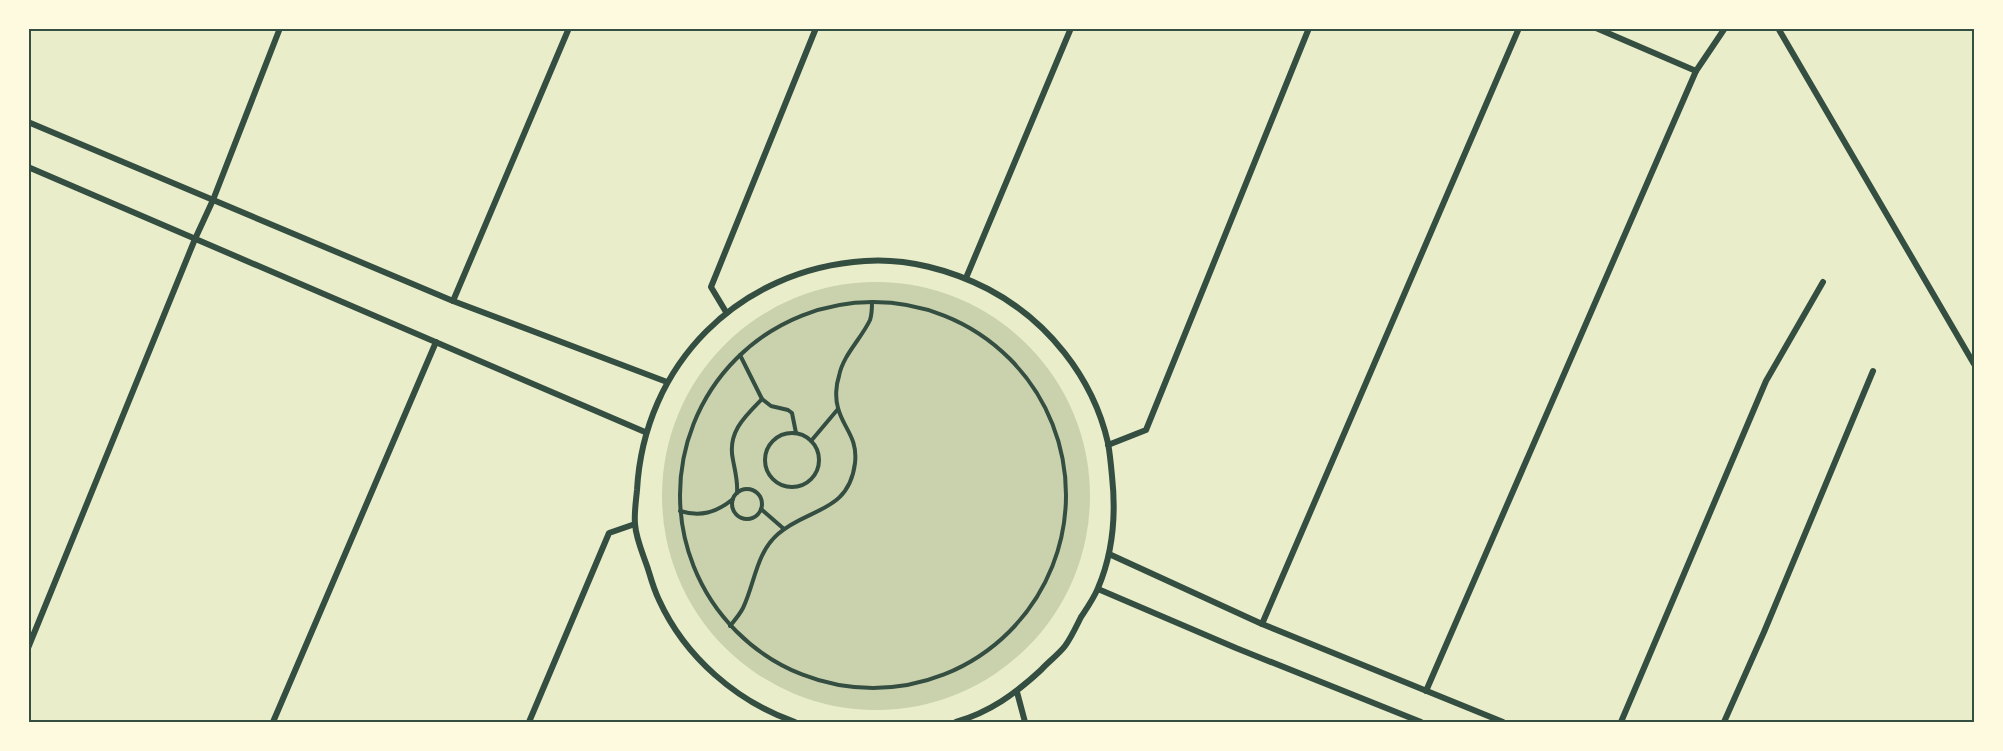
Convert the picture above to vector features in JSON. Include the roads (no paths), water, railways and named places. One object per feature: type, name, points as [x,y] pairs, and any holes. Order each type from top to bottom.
[{"type":"street","points":[[28,648],[195,238],[213,200],[280,28]]},
{"type":"street","points":[[453,301],[569,28]]},
{"type":"street","points":[[726,312],[711,287],[816,28]]},
{"type":"street","points":[[966,278],[1071,28]]},
{"type":"street","points":[[1108,445],[1146,430],[1309,28]]},
{"type":"street","points":[[1262,624],[1519,28]]},
{"type":"street","points":[[1596,28],[1696,71]]},
{"type":"street","points":[[1426,691],[1696,71],[1725,28]]},
{"type":"street","points":[[1778,28],[1974,364]]},
{"type":"street","points":[[28,122],[453,301],[667,382]]},
{"type":"street","points":[[28,167],[645,432]]},
{"type":"street","points":[[795,723],[771,714],[726,686],[687,647],[659,601],[641,550],[635,524],[638,464],[654,406],[667,382],[693,345],[726,312],[769,285],[817,268],[867,261],[918,264],[966,278],[1008,300],[1045,330],[1075,366],[1097,408],[1108,445],[1115,504],[1109,554],[1098,589],[1065,646],[1017,692],[972,717],[956,723]]},
{"type":"street","points":[[1621,723],[1766,381],[1823,282]]},
{"type":"street","points":[[273,723],[436,342]]},
{"type":"street","points":[[1724,723],[1873,371]]},
{"type":"street","points":[[529,723],[609,533],[635,524]]},
{"type":"street","points":[[1109,554],[1262,624],[1503,723]]},
{"type":"street","points":[[1098,589],[1421,723]]},
{"type":"street","points":[[1017,692],[1025,723]]},
{"type":"street","points":[[768,723],[771,714]]}]
